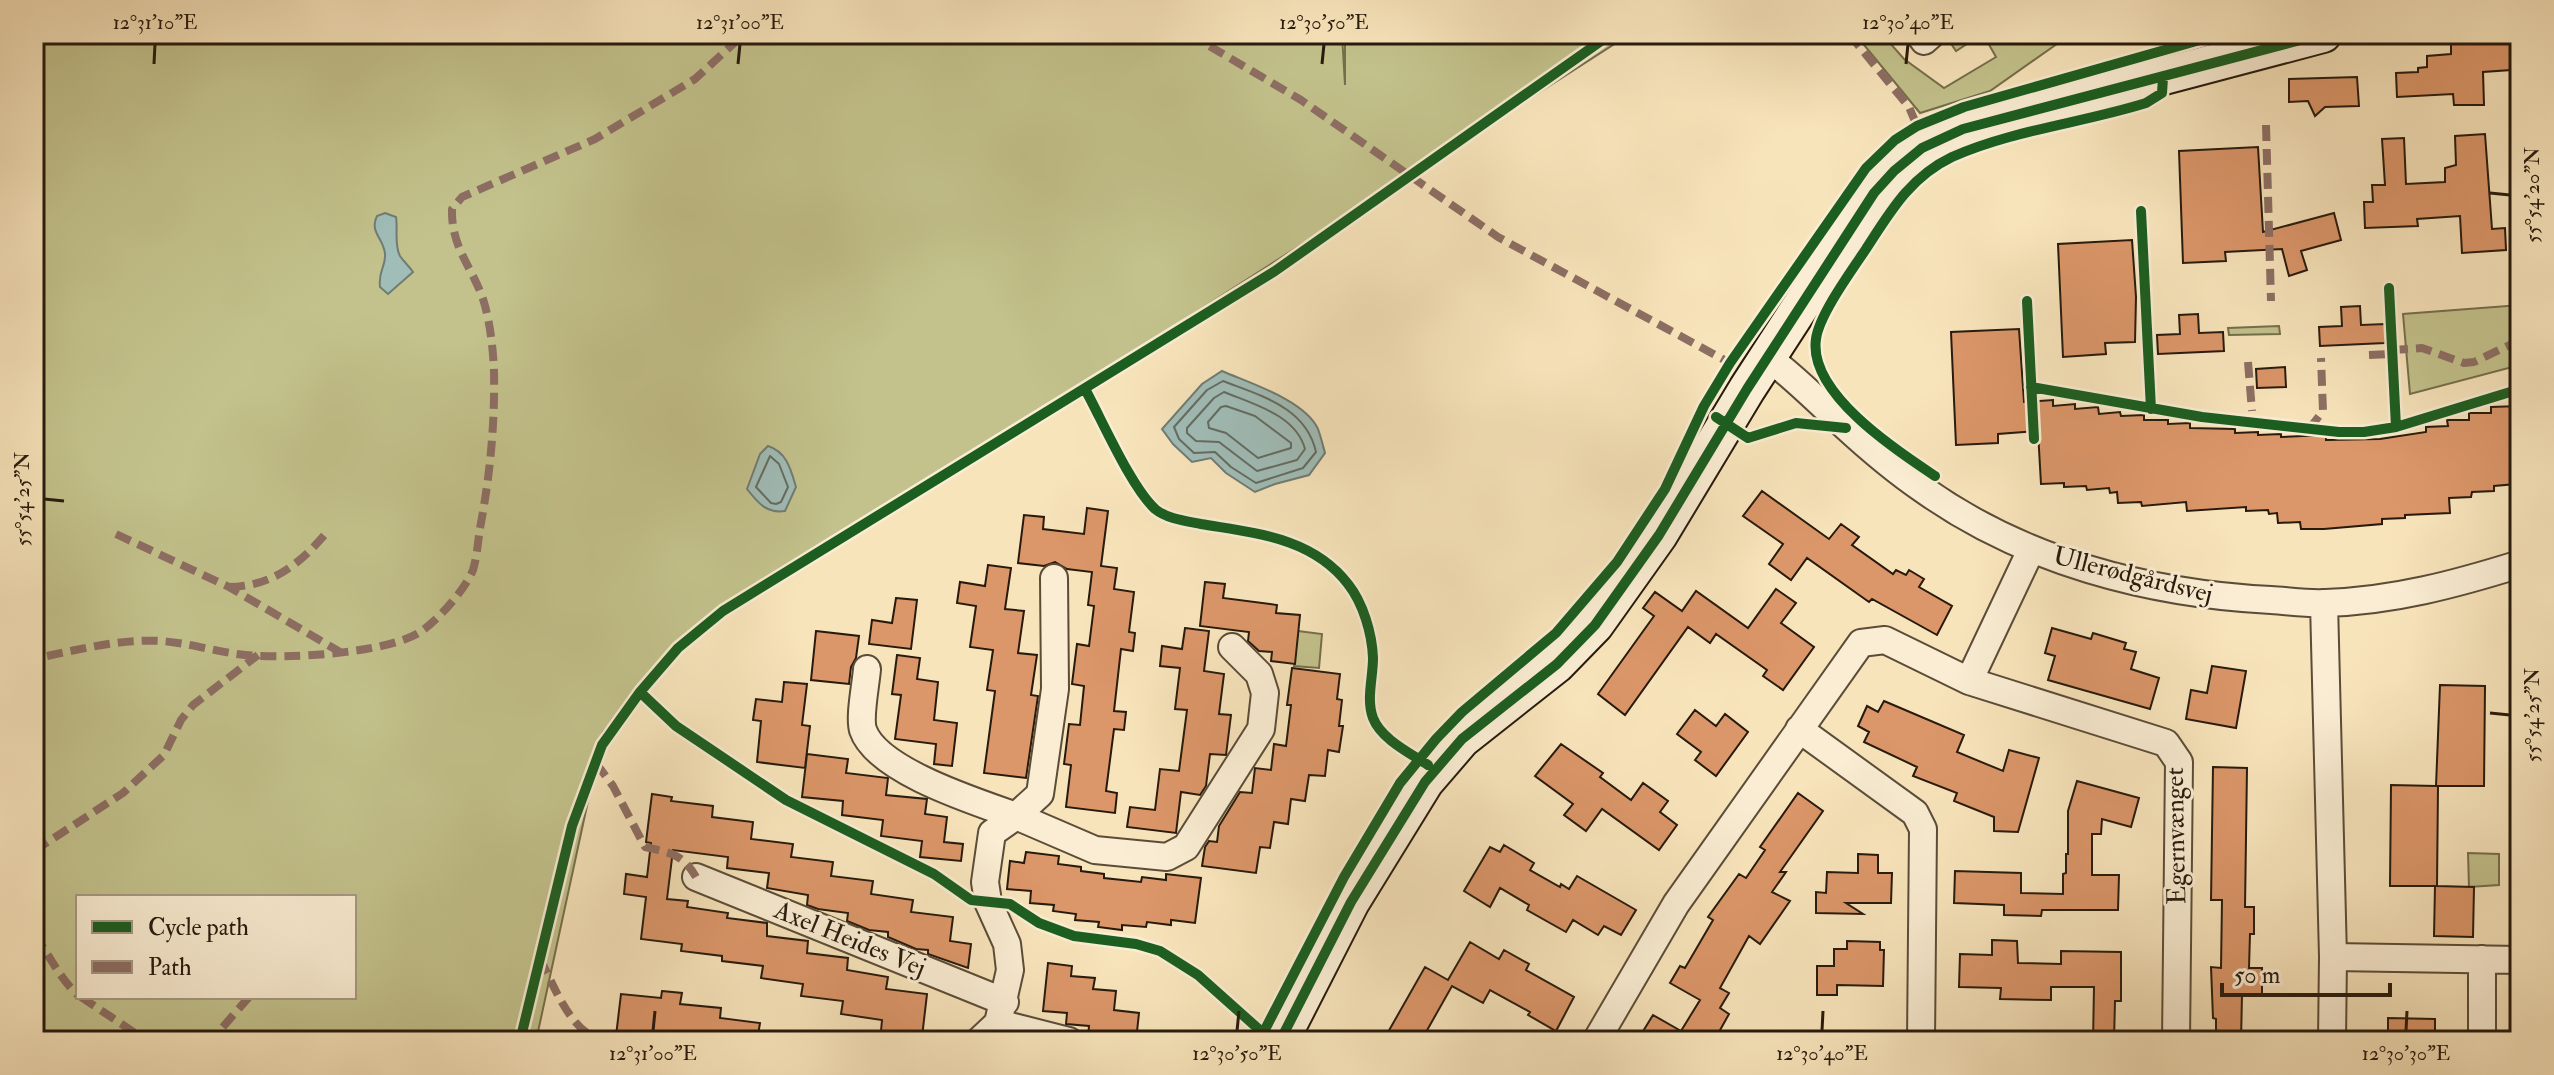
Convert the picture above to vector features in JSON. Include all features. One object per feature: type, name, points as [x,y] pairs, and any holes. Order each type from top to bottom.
[{"type":"street","points":[[1919,34],[1924,41],[1932,34]]},
{"type":"street","points":[[1280,1041],[1351,902],[1425,782],[1462,739],[1557,664],[1595,625],[1659,535],[1767,357],[1874,193],[1894,171],[1934,140],[1975,125],[2323,34]]},
{"type":"street","name":"Ullerødgårdsvej","points":[[1767,357],[1784,369],[1846,428],[1922,489],[1964,516],[2031,550],[2105,574],[2163,588],[2230,598],[2324,603],[2389,597],[2445,587],[2520,564]]},
{"type":"street","points":[[1969,681],[2031,550]]},
{"type":"street","points":[[994,1022],[1010,970],[1007,944],[988,902],[985,882],[992,833],[1040,794],[1055,689],[1054,578]]},
{"type":"street","points":[[2324,603],[2333,957],[2332,1041]]},
{"type":"street","name":"Egernvænget","points":[[1596,1041],[1676,904],[1799,729],[1861,643],[1885,640],[1969,681],[2166,743],[2179,762],[2176,1041]]},
{"type":"street","points":[[867,669],[863,729],[877,752],[930,784],[1095,850],[1167,857],[1186,847],[1261,729],[1265,693],[1259,674],[1232,647]]},
{"type":"street","points":[[1799,729],[1915,813],[1923,829],[1921,1041]]},
{"type":"street","name":"Axel Heides Vej","points":[[696,877],[994,1022],[1069,1041]]},
{"type":"street","points":[[2333,957],[2520,960]]},
{"type":"street","points":[[2482,959],[2482,1041]]},
{"type":"shaded area","points":[[34,34],[1342,34],[1345,85],[1345,34],[1630,34],[697,632],[603,732],[536,1041],[34,1041]]},
{"type":"shaded area","points":[[1855,34],[1882,34],[1904,59],[1944,88],[1996,57],[1983,34],[2071,34],[1990,91],[1920,113]]},
{"type":"shaded area","points":[[1955,34],[1982,34],[1956,51],[1948,39]]},
{"type":"shaded area","points":[[2520,305],[2520,365],[2410,394],[2403,314]]},
{"type":"shaded area","points":[[2279,326],[2280,334],[2229,335],[2228,328]]},
{"type":"shaded area","points":[[1298,631],[1322,634],[1319,668],[1294,666]]},
{"type":"shaded area","points":[[2468,853],[2499,854],[2499,885],[2469,887]]},
{"type":"water","points":[[385,213],[396,217],[398,252],[413,272],[388,294],[380,287],[385,254],[375,227],[377,216]]},
{"type":"water","points":[[1222,371],[1289,401],[1311,419],[1318,429],[1325,453],[1309,475],[1255,492],[1226,473],[1211,458],[1192,462],[1173,444],[1162,429],[1202,384]]},
{"type":"water","points":[[768,446],[784,457],[796,487],[785,511],[768,509],[747,489],[760,454]]},
{"type":"building","points":[[2510,40],[2511,70],[2483,72],[2484,105],[2454,105],[2453,94],[2397,97],[2396,73],[2418,72],[2418,68],[2427,67],[2427,56],[2451,54],[2451,43]]},
{"type":"building","points":[[2357,77],[2359,106],[2325,107],[2315,116],[2308,101],[2289,102],[2289,79]]},
{"type":"building","points":[[2485,134],[2492,229],[2505,228],[2506,250],[2462,253],[2460,216],[2417,219],[2418,226],[2365,228],[2364,202],[2373,202],[2372,185],[2385,185],[2382,139],[2404,138],[2406,184],[2445,182],[2445,168],[2456,165],[2455,136]]},
{"type":"building","points":[[2258,147],[2263,232],[2334,213],[2341,240],[2301,251],[2307,270],[2289,276],[2282,249],[2225,252],[2226,261],[2183,263],[2179,151]]},
{"type":"building","points":[[2132,240],[2135,342],[2105,343],[2106,354],[2063,357],[2058,244]]},
{"type":"building","points":[[2360,306],[2361,325],[2385,324],[2385,343],[2320,346],[2319,327],[2342,326],[2341,307]]},
{"type":"building","points":[[2198,314],[2199,333],[2223,332],[2224,351],[2158,354],[2157,335],[2180,334],[2179,315]]},
{"type":"building","points":[[2019,329],[2024,402],[2053,400],[2053,406],[2075,404],[2075,409],[2098,407],[2099,414],[2120,412],[2121,416],[2144,415],[2144,420],[2168,420],[2168,424],[2190,423],[2190,428],[2235,429],[2235,433],[2281,434],[2281,437],[2326,435],[2326,440],[2380,439],[2426,432],[2426,427],[2448,426],[2447,420],[2469,420],[2469,413],[2491,413],[2491,407],[2520,406],[2520,478],[2516,479],[2516,484],[2494,486],[2494,491],[2449,498],[2450,513],[2405,515],[2405,518],[2382,519],[2382,524],[2324,529],[2301,529],[2300,522],[2278,523],[2277,513],[2269,514],[2268,510],[2246,511],[2246,507],[2187,511],[2186,502],[2142,506],[2141,502],[2118,503],[2117,492],[2110,493],[2109,488],[2087,490],[2086,486],[2064,487],[2064,483],[2041,484],[2038,431],[1998,434],[1998,443],[1956,445],[1951,332]]},
{"type":"building","points":[[2285,367],[2286,387],[2257,388],[2256,369]]},
{"type":"building","points":[[1762,491],[1829,539],[1841,524],[1859,537],[1852,545],[1893,574],[1896,570],[1906,575],[1909,570],[1924,579],[1919,587],[1952,606],[1937,635],[1872,599],[1869,602],[1807,558],[1791,580],[1769,564],[1783,544],[1743,516]]},
{"type":"building","points":[[1087,508],[1108,511],[1101,566],[1117,568],[1114,589],[1134,592],[1129,632],[1135,633],[1133,651],[1121,649],[1114,711],[1126,712],[1124,730],[1114,729],[1106,791],[1117,793],[1115,813],[1066,807],[1071,765],[1064,764],[1069,724],[1080,725],[1084,686],[1072,684],[1077,644],[1089,646],[1094,606],[1088,605],[1092,572],[1067,569],[1055,562],[1044,566],[1018,563],[1024,515],[1044,517],[1043,529],[1084,534]]},
{"type":"building","points":[[988,565],[1011,568],[1005,609],[1024,611],[1018,653],[1037,655],[1031,695],[1038,696],[1026,778],[984,773],[995,691],[987,690],[993,650],[970,647],[976,606],[957,603],[960,582],[985,586]]},
{"type":"building","points":[[1205,582],[1225,584],[1223,598],[1277,605],[1276,613],[1300,615],[1295,664],[1271,661],[1272,652],[1259,651],[1248,641],[1249,632],[1200,626]]},
{"type":"building","points":[[1776,589],[1796,603],[1781,623],[1814,647],[1783,690],[1763,676],[1767,670],[1716,634],[1710,643],[1688,627],[1625,715],[1598,694],[1654,616],[1643,608],[1655,592],[1682,611],[1696,591],[1748,628]]},
{"type":"building","points":[[896,598],[917,600],[911,649],[869,644],[872,620],[892,623]]},
{"type":"building","points":[[1185,628],[1209,631],[1204,671],[1224,674],[1219,714],[1231,715],[1226,755],[1210,754],[1206,786],[1200,795],[1181,792],[1176,833],[1127,827],[1130,807],[1155,810],[1160,769],[1179,771],[1187,710],[1175,709],[1180,668],[1160,666],[1162,646],[1182,649]]},
{"type":"building","points":[[2052,628],[2091,639],[2093,633],[2126,643],[2124,649],[2136,652],[2131,669],[2159,678],[2150,709],[2048,680],[2055,656],[2045,653]]},
{"type":"building","points":[[816,631],[859,636],[849,684],[811,680]]},
{"type":"building","points":[[897,655],[920,658],[917,679],[938,682],[934,720],[957,723],[952,766],[934,764],[936,744],[895,739],[901,695],[892,694]]},
{"type":"building","points":[[2212,666],[2246,671],[2236,728],[2186,719],[2191,690],[2207,693]]},
{"type":"building","points":[[1292,668],[1340,674],[1337,699],[1342,700],[1339,726],[1343,726],[1339,752],[1328,750],[1325,776],[1309,775],[1305,801],[1291,799],[1288,824],[1274,822],[1270,848],[1260,847],[1256,873],[1202,866],[1205,847],[1209,841],[1217,842],[1219,826],[1240,792],[1252,793],[1255,768],[1271,770],[1274,744],[1286,746]]},
{"type":"building","points":[[784,682],[807,684],[802,725],[810,726],[805,768],[757,762],[761,721],[753,720],[756,699],[782,702]]},
{"type":"building","points":[[2440,685],[2485,686],[2484,786],[2438,786],[2437,886],[2474,887],[2473,937],[2434,936],[2435,886],[2390,886],[2391,785],[2436,786]]},
{"type":"building","points":[[1884,701],[1964,735],[1957,752],[2003,771],[2009,750],[2039,758],[2018,832],[1994,831],[1994,817],[1954,801],[1957,793],[1913,776],[1917,767],[1864,742],[1869,732],[1858,726],[1867,706],[1878,712]]},
{"type":"building","points":[[1695,710],[1716,726],[1725,714],[1748,732],[1716,776],[1695,760],[1701,752],[1677,734]]},
{"type":"building","points":[[1561,744],[1603,773],[1600,777],[1631,800],[1643,783],[1668,801],[1660,812],[1677,825],[1659,850],[1602,809],[1586,831],[1564,815],[1573,804],[1535,776]]},
{"type":"building","points":[[807,754],[848,759],[846,773],[888,778],[886,795],[927,799],[925,814],[947,817],[944,842],[963,844],[961,861],[920,857],[922,841],[881,836],[883,820],[842,815],[843,801],[802,797]]},
{"type":"building","points":[[2213,767],[2247,768],[2245,907],[2254,907],[2249,968],[2262,968],[2262,995],[2242,995],[2241,1041],[2216,1041],[2216,1019],[2213,1018],[2211,967],[2221,968],[2222,900],[2211,900]]},
{"type":"building","points":[[2077,781],[2139,798],[2131,827],[2102,819],[2101,834],[2092,834],[2092,875],[2119,875],[2118,910],[2042,910],[2041,916],[2004,915],[2004,905],[1954,903],[1955,871],[2021,873],[2021,893],[2063,894],[2063,874],[2066,873],[2068,854],[2068,811]]},
{"type":"building","points":[[1798,793],[1823,811],[1780,872],[1786,872],[1772,892],[1790,901],[1760,944],[1749,936],[1720,988],[1729,993],[1720,1008],[1729,1014],[1714,1041],[1637,1041],[1653,1015],[1681,1031],[1700,1000],[1670,983],[1680,966],[1685,968],[1713,920],[1708,917],[1739,874],[1746,878],[1765,850],[1760,847]]},
{"type":"building","points":[[652,794],[672,797],[671,801],[713,806],[712,817],[753,822],[751,839],[793,844],[791,857],[833,862],[831,876],[873,881],[871,894],[913,900],[911,912],[953,917],[950,941],[971,944],[968,968],[888,937],[888,932],[869,930],[847,921],[848,913],[807,905],[808,895],[767,888],[769,873],[727,868],[728,857],[673,850],[667,899],[688,901],[687,907],[728,913],[727,918],[767,923],[767,936],[808,941],[807,953],[848,958],[847,970],[888,977],[886,989],[927,994],[922,1037],[881,1031],[882,1020],[841,1014],[843,1001],[801,996],[803,984],[761,978],[763,966],[722,961],[722,956],[681,951],[682,944],[641,939],[646,897],[624,894],[626,874],[647,877],[651,843],[646,842]]},
{"type":"building","points":[[1504,845],[1534,863],[1530,870],[1560,887],[1561,884],[1569,889],[1577,876],[1636,910],[1621,935],[1604,926],[1598,935],[1573,920],[1566,932],[1527,910],[1529,905],[1500,888],[1490,907],[1464,891],[1490,847],[1500,852]]},
{"type":"building","points":[[1026,852],[1059,856],[1058,864],[1104,874],[1104,878],[1141,882],[1142,877],[1166,880],[1166,874],[1201,878],[1195,923],[1171,920],[1171,925],[1147,922],[1146,927],[1122,925],[1122,930],[1098,927],[1099,922],[1075,920],[1076,914],[1053,911],[1054,905],[1030,903],[1031,891],[1007,889],[1010,861],[1024,863]]},
{"type":"building","points":[[1858,854],[1878,855],[1878,873],[1892,873],[1891,903],[1846,903],[1863,914],[1816,913],[1816,892],[1826,893],[1827,872],[1858,873]]},
{"type":"building","points":[[1992,940],[2017,941],[2018,963],[2061,964],[2061,951],[2121,952],[2121,1001],[2115,1001],[2114,1041],[2093,1041],[2094,987],[2051,987],[2051,1000],[2000,999],[2001,988],[1959,987],[1960,954],[1992,955]]},
{"type":"building","points":[[1847,941],[1880,942],[1880,950],[1884,950],[1883,986],[1837,985],[1837,995],[1817,995],[1817,966],[1834,966],[1834,949],[1847,949]]},
{"type":"building","points":[[1470,942],[1499,959],[1504,950],[1529,964],[1526,970],[1574,997],[1556,1031],[1528,1015],[1530,1012],[1490,990],[1483,1003],[1452,986],[1421,1041],[1383,1041],[1425,967],[1448,980]]},
{"type":"building","points":[[1048,963],[1072,966],[1071,976],[1095,978],[1093,989],[1116,991],[1114,1010],[1139,1013],[1136,1041],[1088,1036],[1089,1026],[1066,1024],[1067,1013],[1043,1011]]},
{"type":"building","points":[[662,991],[682,993],[680,1004],[721,1008],[720,1018],[760,1023],[757,1041],[697,1041],[698,1038],[658,1033],[657,1041],[616,1036],[621,994],[661,998]]},
{"type":"building","points":[[2388,1018],[2435,1019],[2435,1041],[2388,1041]]},
{"type":"marked path","points":[[47,656],[132,641],[172,642],[245,655],[337,653],[387,645],[408,638],[429,625],[458,594],[473,570],[487,489],[493,430],[494,371],[489,325],[483,299],[458,245],[452,209],[462,197],[595,139],[695,79],[744,34]]},
{"type":"marked path","points":[[1189,34],[1301,100],[1498,237],[1730,363]]},
{"type":"marked path","points":[[1849,34],[1909,107],[1917,126]]},
{"type":"marked path","points":[[2266,125],[2271,301]]},
{"type":"marked path","points":[[2392,350],[2422,348],[2464,363],[2474,362],[2520,340]]},
{"type":"marked path","points":[[2369,355],[2392,354]]},
{"type":"marked path","points":[[2309,429],[2323,411],[2321,358]]},
{"type":"marked path","points":[[2248,362],[2252,411]]},
{"type":"marked path","points":[[229,587],[272,578],[296,563],[327,532]]},
{"type":"marked path","points":[[116,534],[229,587],[340,652]]},
{"type":"marked path","points":[[34,851],[123,793],[164,755],[181,720],[193,705],[258,655]]},
{"type":"marked path","points":[[596,763],[613,786],[645,847],[680,859],[696,877]]},
{"type":"marked path","points":[[34,935],[76,993]]},
{"type":"marked path","points":[[540,959],[573,1018],[591,1036],[603,1041]]},
{"type":"marked path","points":[[84,999],[147,1041]]},
{"type":"marked path","points":[[204,1041],[215,1036],[247,999]]},
{"type":"cycle path","points":[[520,1041],[572,826],[602,745],[640,692],[678,648],[723,611],[1275,271],[1611,34]]},
{"type":"cycle path","points":[[1259,1041],[1344,877],[1400,783],[1462,712],[1556,633],[1617,562],[1665,489],[1704,406],[1730,363],[1866,168],[1895,140],[1917,126],[1964,107],[2221,34]]},
{"type":"cycle path","points":[[1280,1041],[1351,902],[1425,782],[1462,739],[1557,664],[1595,625],[1659,535],[1747,389],[1874,193],[1894,171],[1922,148],[1963,129],[2323,34]]},
{"type":"cycle path","points":[[1935,476],[1899,452],[1858,418],[1826,380],[1817,359],[1816,339],[1829,306],[1893,209],[1913,185],[1937,165],[1999,140],[2146,103],[2162,93],[2163,78]]},
{"type":"cycle path","points":[[2141,211],[2151,409]]},
{"type":"cycle path","points":[[2389,288],[2396,427]]},
{"type":"cycle path","points":[[2027,301],[2034,439]]},
{"type":"cycle path","points":[[2031,387],[2202,417],[2339,432],[2396,427],[2520,389]]},
{"type":"cycle path","points":[[1085,389],[1127,470],[1155,509],[1177,519],[1281,540],[1300,547],[1334,568],[1348,584],[1366,619],[1373,658],[1370,688],[1373,718],[1389,739],[1428,765]]},
{"type":"cycle path","points":[[1716,417],[1748,438],[1796,423],[1846,428]]},
{"type":"cycle path","points":[[640,692],[676,726],[786,800],[934,874],[971,900],[1010,904],[1039,923],[1074,936],[1136,944],[1160,951],[1198,975],[1263,1033],[1274,1039]]}]
